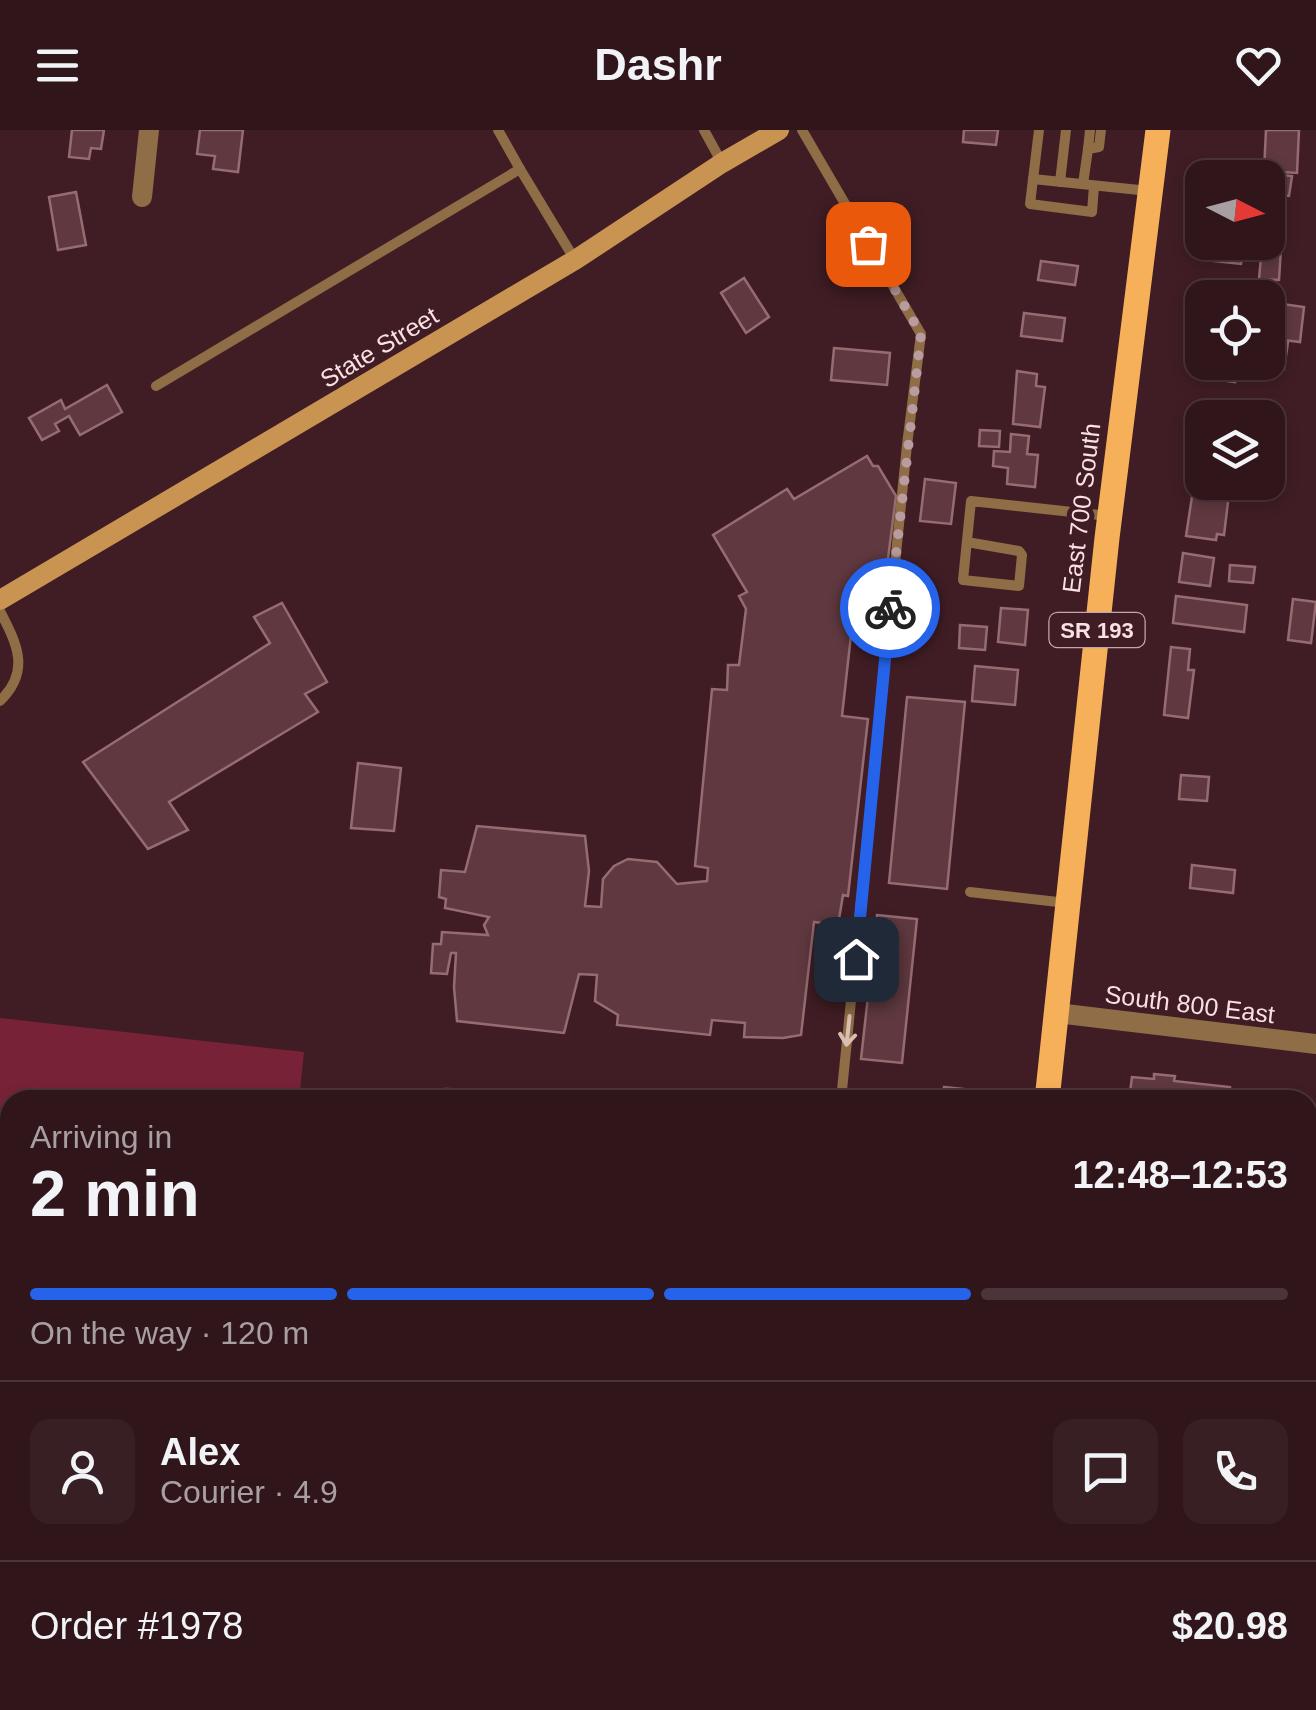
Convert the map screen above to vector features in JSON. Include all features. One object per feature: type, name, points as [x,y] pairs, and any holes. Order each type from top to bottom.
[{"type":"main road","name":"State Street","points":[[0,600],[575,260],[779,130]]},
{"type":"main road","name":"East 700 South","points":[[1048,1090],[1110,516],[1158,130]]},
{"type":"street","points":[[142,197],[150,130]]},
{"type":"street","name":"South 800 East","points":[[1057,1014],[1316,1044]]},
{"type":"lane","points":[[498,130],[575,260]]},
{"type":"lane","points":[[704,130],[722,163]]},
{"type":"lane","points":[[802,130],[921,334],[843,1090]]},
{"type":"lane","points":[[1039,130],[1030,204],[1092,212],[1090,130]]},
{"type":"lane","points":[[1060,182],[1066,130]]},
{"type":"lane","points":[[1088,149],[1099,147],[1101,130]]},
{"type":"lane","points":[[156,386],[520,169]]},
{"type":"lane","points":[[1033,179],[1150,192]]},
{"type":"lane","points":[[967,542],[1019,550],[1019,586],[963,580],[971,501],[1110,516]]},
{"type":"lane","points":[[0,611],[18,654],[16,683],[0,701]]},
{"type":"lane","points":[[970,892],[1068,903]]},
{"type":"shaded area","points":[[0,1018],[304,1052],[300,1090],[0,1090]]},
{"type":"building","points":[[72,130],[104,130],[101,149],[91,148],[89,159],[69,157]]},
{"type":"building","points":[[200,130],[243,130],[238,172],[213,169],[215,156],[197,154]]},
{"type":"building","points":[[964,130],[998,130],[996,145],[963,142]]},
{"type":"building","points":[[1266,130],[1299,130],[1297,173],[1285,172],[1285,160],[1265,160]]},
{"type":"building","points":[[1285,175],[1292,176],[1289,196],[1285,196]]},
{"type":"building","points":[[76,192],[86,245],[58,250],[49,197]]},
{"type":"building","points":[[1213,260],[1242,260],[1241,264]]},
{"type":"building","points":[[1261,260],[1280,260],[1279,280],[1259,279]]},
{"type":"building","points":[[1041,261],[1078,266],[1075,285],[1038,280]]},
{"type":"building","points":[[744,278],[769,317],[746,333],[721,293]]},
{"type":"building","points":[[1285,304],[1304,307],[1300,342],[1285,340]]},
{"type":"building","points":[[1024,313],[1065,318],[1062,341],[1021,336]]},
{"type":"building","points":[[834,348],[890,353],[887,385],[831,380]]},
{"type":"building","points":[[1017,371],[1037,374],[1036,386],[1045,387],[1040,427],[1013,424]]},
{"type":"building","points":[[107,385],[122,412],[80,435],[69,416],[55,424],[59,431],[42,440],[29,418],[61,400],[65,409]]},
{"type":"building","points":[[980,430],[1000,431],[999,447],[979,446]]},
{"type":"building","points":[[1011,434],[1029,436],[1027,454],[1038,455],[1035,487],[1007,484],[1008,468],[993,466],[994,451],[1010,452]]},
{"type":"building","points":[[867,456],[873,466],[878,466],[896,496],[884,590],[862,605],[860,627],[852,626],[842,716],[868,719],[848,896],[843,895],[838,925],[814,922],[801,1035],[744,1037],[745,1023],[712,1020],[710,1035],[617,1025],[618,1015],[595,1001],[597,975],[579,974],[564,1033],[457,1021],[456,953],[451,953],[447,974],[431,973],[433,944],[441,944],[442,932],[488,935],[484,925],[489,917],[445,908],[446,899],[439,897],[441,870],[465,872],[477,826],[585,836],[589,871],[585,906],[601,907],[603,879],[614,866],[628,859],[657,862],[677,884],[707,881],[708,868],[695,866],[712,689],[727,690],[728,665],[739,665],[746,609],[739,596],[747,592],[713,535],[787,489],[794,499]]},
{"type":"building","points":[[925,479],[956,483],[951,524],[920,521]]},
{"type":"building","points":[[1191,500],[1228,500],[1224,535],[1217,534],[1216,540],[1186,536]]},
{"type":"building","points":[[1183,553],[1214,558],[1210,586],[1179,582]]},
{"type":"building","points":[[1230,565],[1255,567],[1253,583],[1229,581]]},
{"type":"building","points":[[1176,596],[1247,605],[1244,632],[1173,623]]},
{"type":"building","points":[[1293,599],[1316,602],[1311,643],[1288,640]]},
{"type":"building","points":[[282,603],[327,682],[305,694],[318,712],[169,802],[188,830],[148,849],[83,762],[270,643],[254,617]]},
{"type":"building","points":[[1001,608],[1028,610],[1025,645],[998,642]]},
{"type":"building","points":[[960,625],[987,627],[985,650],[959,648]]},
{"type":"building","points":[[1171,647],[1190,649],[1188,670],[1194,670],[1188,718],[1164,715]]},
{"type":"building","points":[[975,666],[1018,670],[1015,705],[972,701]]},
{"type":"building","points":[[907,697],[965,702],[947,889],[889,883]]},
{"type":"building","points":[[358,763],[401,768],[394,831],[351,828]]},
{"type":"building","points":[[1181,775],[1209,777],[1207,801],[1179,799]]},
{"type":"building","points":[[1192,865],[1235,870],[1233,893],[1190,888]]},
{"type":"building","points":[[877,915],[917,919],[902,1063],[861,1059]]},
{"type":"building","points":[[1154,1074],[1175,1076],[1174,1081],[1230,1090],[1130,1090],[1132,1077],[1154,1079]]},
{"type":"way so far","points":[[868,244],[921,334],[890,608]]},
{"type":"route","points":[[856,959],[890,608]]}]
